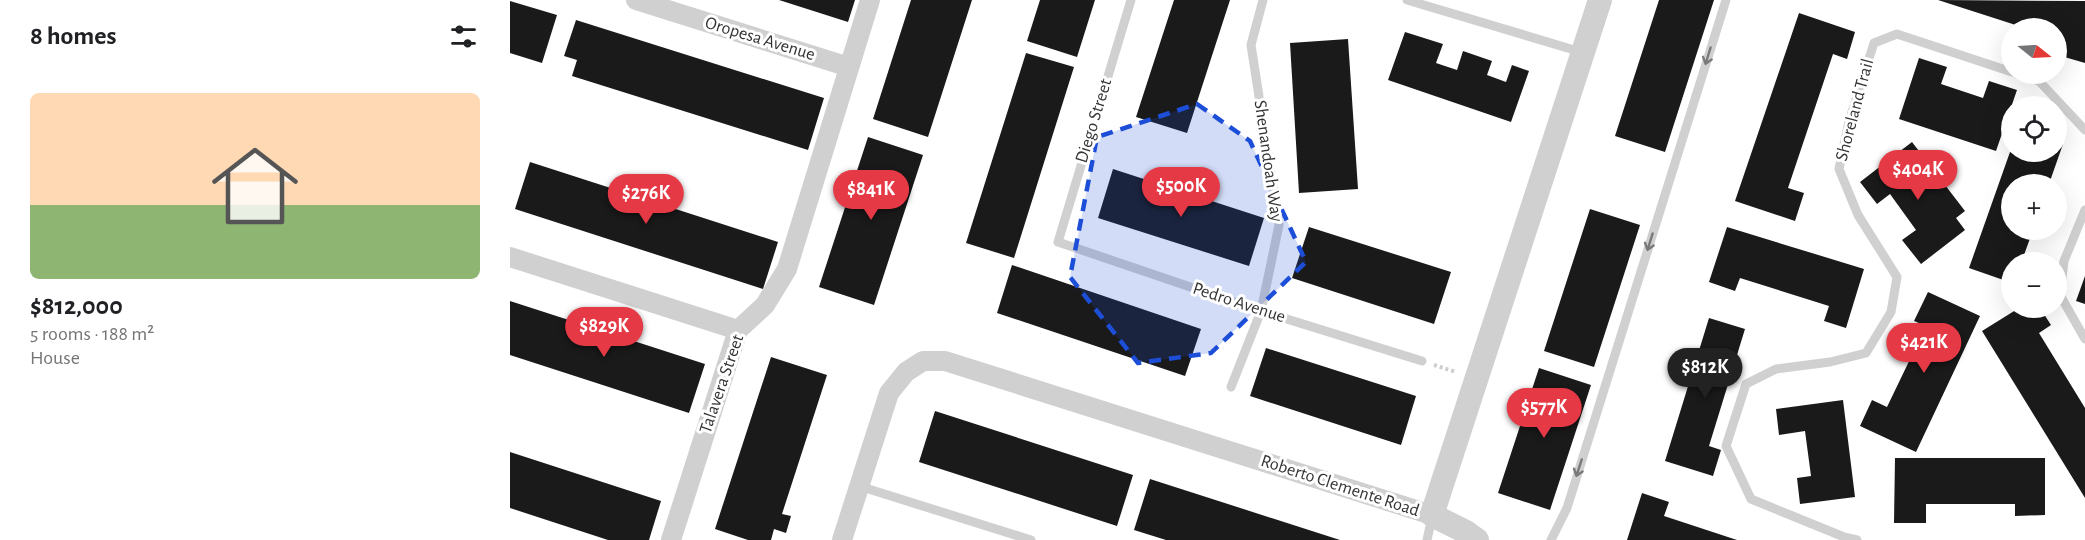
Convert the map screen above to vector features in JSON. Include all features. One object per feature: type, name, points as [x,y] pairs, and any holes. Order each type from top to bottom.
[{"type":"street","name":"Oropesa Avenue","points":[[636,0],[849,67]]},
{"type":"street","name":"Talavera Street","points":[[671,540],[738,330],[765,305],[787,269],[870,0]]},
{"type":"street","name":"Roberto Clemente Road","points":[[842,540],[889,393],[906,372],[923,361],[945,361],[1432,515],[1600,0]]},
{"type":"street","points":[[510,257],[738,330]]},
{"type":"street","points":[[1432,515],[1478,540]]},
{"type":"lane","name":"Diego Street","points":[[1058,242],[1131,0]]},
{"type":"lane","name":"Shenandoah Way","points":[[1231,387],[1261,311],[1279,225],[1251,45],[1263,0]]},
{"type":"lane","points":[[1407,0],[1583,53]]},
{"type":"lane","points":[[1551,540],[1567,508],[1726,0]]},
{"type":"lane","name":"Shoreland Trail","points":[[1857,540],[1844,537],[1751,499],[1726,446],[1746,384],[1776,369],[1830,362],[1866,353],[1891,312],[1897,277],[1858,215],[1839,169],[1849,121],[1874,43],[1898,34],[2001,68]]},
{"type":"lane","points":[[2042,84],[2085,130]]},
{"type":"lane","points":[[2085,210],[2064,261],[2061,295],[2085,339]]},
{"type":"lane","name":"Pedro Avenue","points":[[1058,242],[1261,311],[1422,361]]},
{"type":"lane","points":[[858,486],[1031,540]]},
{"type":"lane","points":[[1427,540],[1432,515]]},
{"type":"path","points":[[1422,361],[1476,379]]},
{"type":"highlighted area","points":[[1197,104],[1250,141],[1306,262],[1211,353],[1138,363],[1070,277],[1097,137]]},
{"type":"building","points":[[779,0],[855,0],[848,22]]},
{"type":"building","points":[[911,0],[972,0],[928,137],[873,119]]},
{"type":"building","points":[[1040,0],[1095,0],[1077,57],[1027,41]]},
{"type":"building","points":[[1174,0],[1230,0],[1187,133],[1136,117]]},
{"type":"building","points":[[1659,0],[1714,0],[1665,152],[1615,136]]},
{"type":"building","points":[[1938,0],[2085,1],[2085,63],[2067,58],[2067,18],[2001,18],[2001,20]]},
{"type":"building","points":[[510,1],[557,15],[542,63],[510,53]]},
{"type":"building","points":[[1799,13],[1855,32],[1847,59],[1833,54],[1788,188],[1804,193],[1795,221],[1735,201]]},
{"type":"building","points":[[576,20],[824,98],[808,150],[572,76],[577,60],[564,56]]},
{"type":"building","points":[[1405,32],[1443,44],[1436,63],[1457,70],[1463,51],[1492,61],[1487,75],[1506,82],[1512,65],[1529,71],[1511,122],[1388,80]]},
{"type":"building","points":[[1348,39],[1358,189],[1299,193],[1290,43]]},
{"type":"building","points":[[1026,53],[1074,67],[1014,258],[966,243]]},
{"type":"building","points":[[1919,58],[1947,67],[1941,84],[1983,98],[1989,81],[2017,90],[2015,96],[2001,96],[2001,136],[1996,151],[1899,119]]},
{"type":"building","points":[[868,137],[923,155],[874,305],[819,287]]},
{"type":"building","points":[[1912,142],[1965,211],[1956,218],[1965,230],[1921,264],[1902,240],[1916,230],[1890,194],[1877,204],[1860,182]]},
{"type":"building","points":[[530,162],[778,242],[763,289],[515,209]]},
{"type":"building","points":[[2006,162],[2057,162],[2052,174],[2002,174]]},
{"type":"building","points":[[1113,169],[1264,218],[1249,266],[1098,218]]},
{"type":"building","points":[[2001,177],[2001,240],[2029,240],[2025,252],[2001,252],[2001,279],[1969,268]]},
{"type":"building","points":[[1590,209],[1640,225],[1594,367],[1544,351]]},
{"type":"building","points":[[1309,227],[1451,272],[1434,324],[1292,278]]},
{"type":"building","points":[[1727,227],[1864,269],[1846,328],[1824,321],[1829,306],[1740,278],[1735,291],[1709,282]]},
{"type":"building","points":[[1012,265],[1201,329],[1185,376],[997,313]]},
{"type":"building","points":[[2085,276],[2085,304],[2076,301]]},
{"type":"building","points":[[1928,292],[1980,316],[1916,452],[1860,426],[1872,400],[1887,407],[1926,326],[1914,321]]},
{"type":"building","points":[[510,301],[705,364],[689,413],[510,355]]},
{"type":"building","points":[[1709,318],[1745,329],[1709,446],[1721,450],[1713,476],[1665,461]]},
{"type":"building","points":[[2003,318],[2046,318],[2051,325],[2039,333],[2085,408],[2085,498],[1982,331]]},
{"type":"building","points":[[1266,348],[1416,396],[1401,445],[1250,396]]},
{"type":"building","points":[[771,357],[827,375],[782,514],[791,516],[786,533],[774,529],[771,540],[748,540],[715,529]]},
{"type":"building","points":[[1539,368],[1591,385],[1550,510],[1498,493]]},
{"type":"building","points":[[1843,400],[1855,497],[1800,504],[1797,478],[1811,476],[1805,431],[1779,435],[1776,409]]},
{"type":"building","points":[[935,411],[1133,475],[1117,526],[919,462]]},
{"type":"building","points":[[510,452],[661,501],[649,540],[608,540],[510,508]]},
{"type":"building","points":[[1895,458],[2045,458],[2045,515],[2015,516],[2015,504],[1926,504],[1926,523],[1894,523]]},
{"type":"building","points":[[1150,479],[1340,540],[1166,540],[1134,530]]},
{"type":"building","points":[[1642,493],[1669,502],[1664,516],[1737,540],[1627,540]]}]
